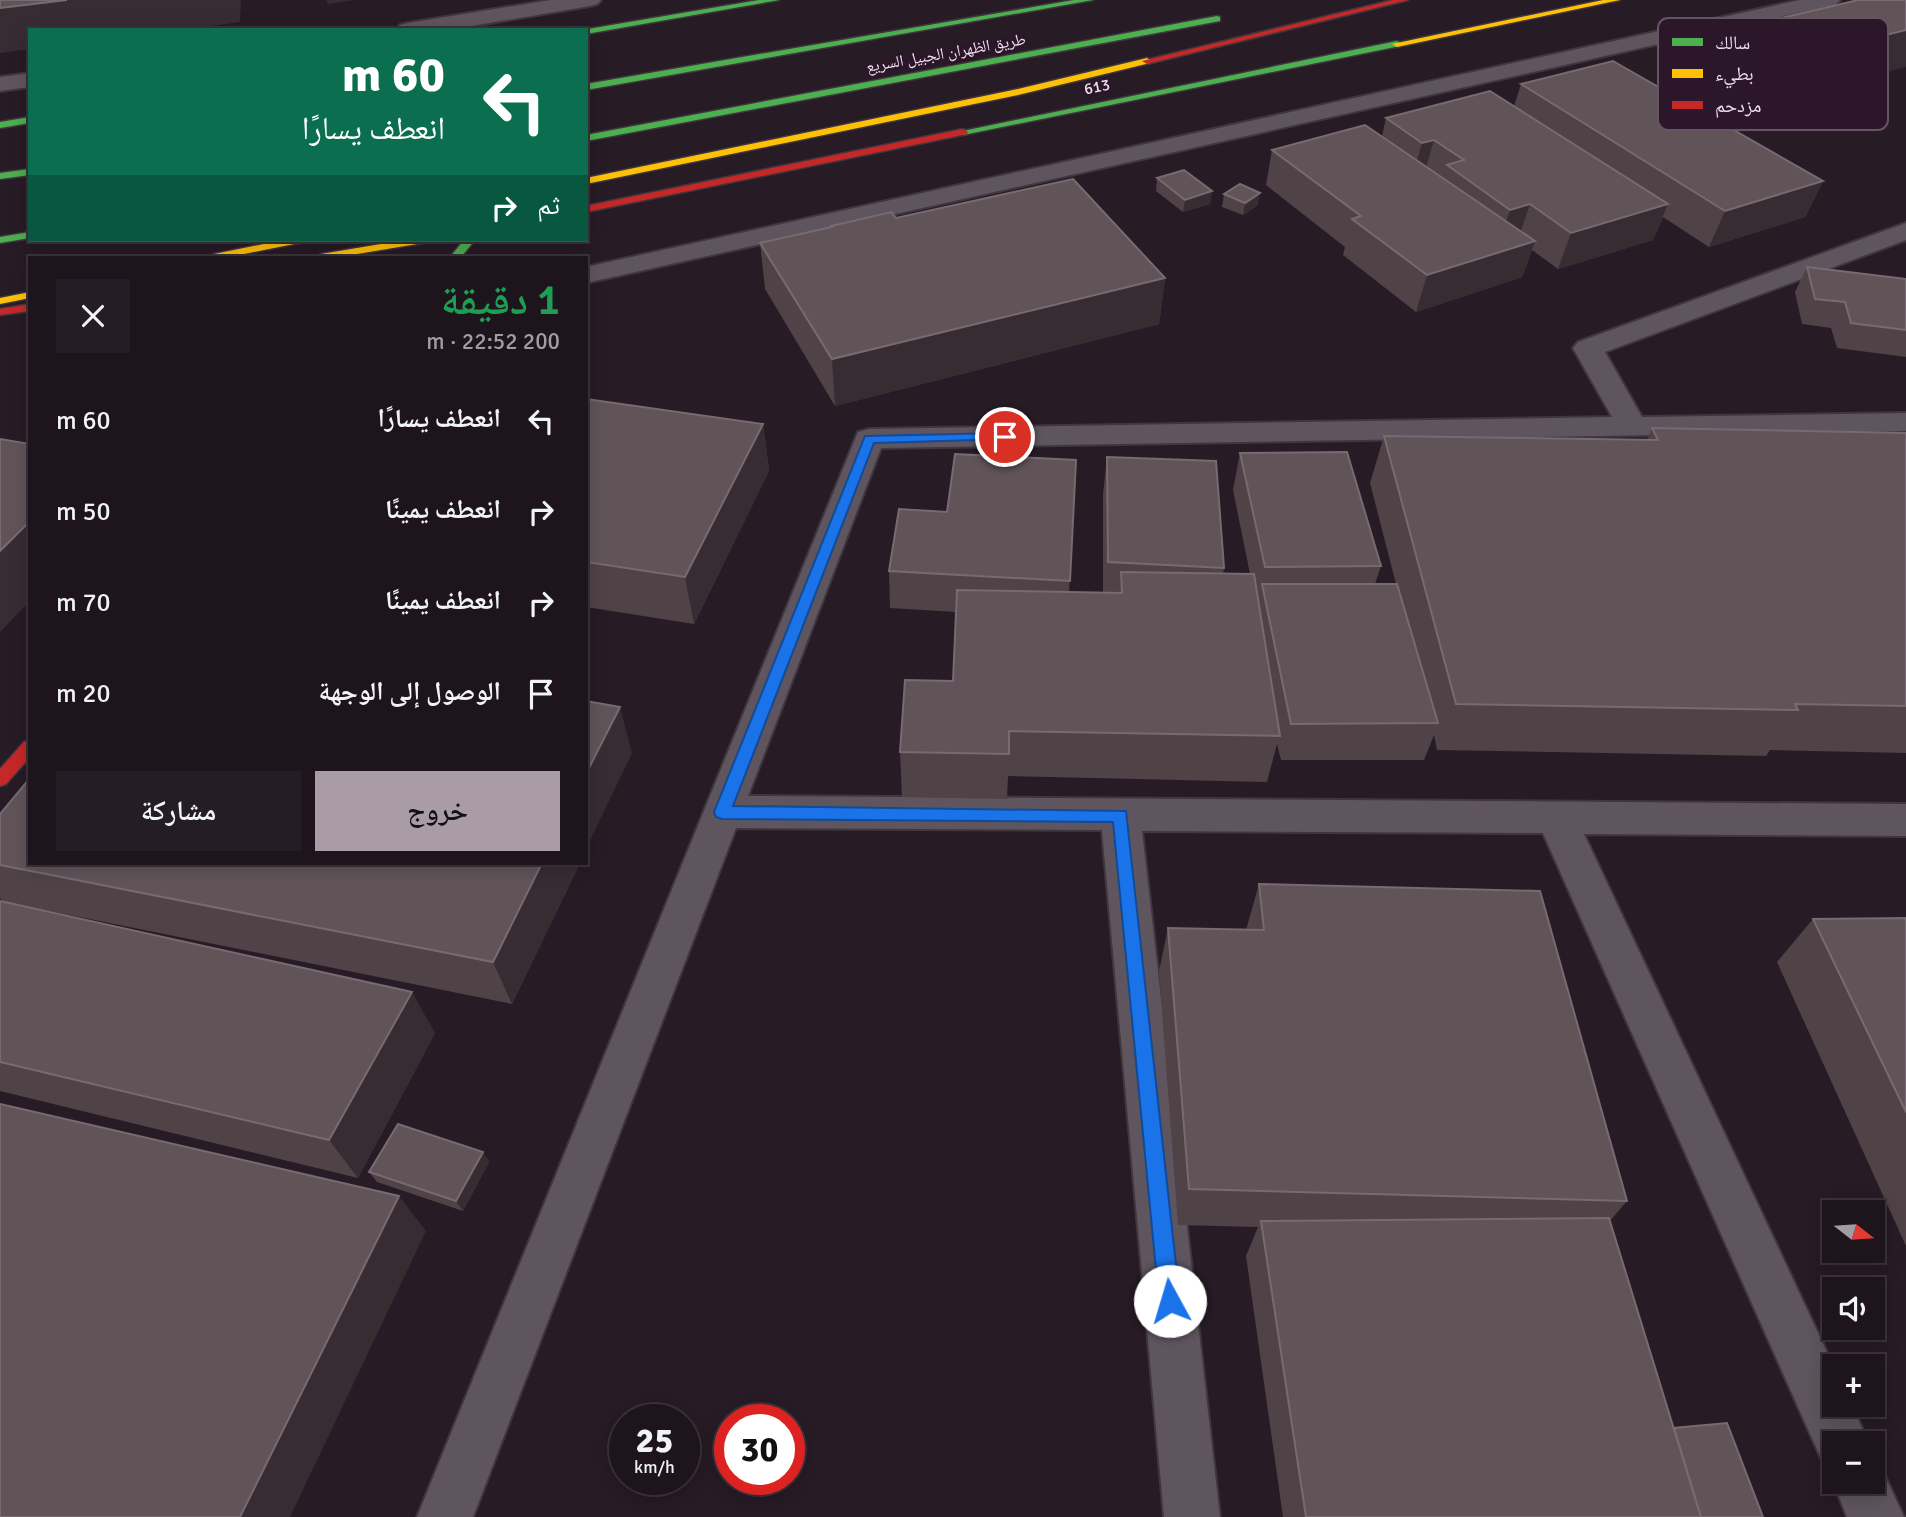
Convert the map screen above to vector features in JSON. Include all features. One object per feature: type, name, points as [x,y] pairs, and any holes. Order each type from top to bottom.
[{"type":"main road","points":[[588,31],[775,0]]},
{"type":"main road","name":"طريق الظهران الجبيل السريع","points":[[588,86],[1089,0]]},
{"type":"main road","points":[[588,181],[1018,92],[1404,0]]},
{"type":"main road","name":"613","points":[[588,209],[1616,0]]},
{"type":"main road","points":[[588,86],[908,15]]},
{"type":"main road","name":"طريق الظهران الجبيل السريع","points":[[588,138],[1230,16]]},
{"type":"main road","points":[[0,125],[28,120]]},
{"type":"main road","points":[[0,176],[28,172]]},
{"type":"main road","points":[[0,240],[28,235]]},
{"type":"main road","points":[[219,256],[289,242]]},
{"type":"main road","points":[[327,256],[412,242]]},
{"type":"main road","points":[[456,256],[468,242]]},
{"type":"main road","points":[[0,301],[28,295]]},
{"type":"main road","points":[[0,312],[28,307]]},
{"type":"main road","points":[[0,780],[28,748]]},
{"type":"street","points":[[420,28],[590,0]]},
{"type":"street","points":[[1748,18],[1829,0]]},
{"type":"street","points":[[588,275],[1658,38]]},
{"type":"street","points":[[0,84],[28,80]]},
{"type":"street","points":[[1632,426],[1588,348],[1906,231]]},
{"type":"street","points":[[445,1517],[869,439],[1906,422]]},
{"type":"street","points":[[722,812],[1906,820]]},
{"type":"street","points":[[1120,815],[1192,1517]]},
{"type":"street","points":[[1556,817],[1836,1431]]},
{"type":"street","points":[[1865,1494],[1876,1517]]},
{"type":"building","points":[[0,0],[67,0],[0,8]]},
{"type":"building","points":[[1858,0],[1906,0],[1906,30],[1888,34],[1888,18],[1782,18]]},
{"type":"building","points":[[1613,61],[1658,87],[1658,130],[1734,130],[1823,181],[1725,211],[1521,84]]},
{"type":"building","points":[[1490,91],[1668,204],[1571,233],[1530,204],[1510,210],[1447,165],[1464,160],[1434,140],[1422,143],[1386,118]]},
{"type":"building","points":[[1365,125],[1535,241],[1427,275],[1352,219],[1361,216],[1272,150]]},
{"type":"building","points":[[1184,170],[1212,191],[1185,200],[1157,178]]},
{"type":"building","points":[[1073,179],[1165,278],[832,359],[760,243],[891,212],[896,218]]},
{"type":"building","points":[[1240,184],[1260,193],[1245,203],[1224,194]]},
{"type":"building","points":[[1807,267],[1906,279],[1906,330],[1851,323],[1845,302],[1815,299]]},
{"type":"building","points":[[588,399],[763,424],[685,577],[588,562]]},
{"type":"building","points":[[1652,428],[1906,433],[1906,706],[1795,704],[1798,710],[1456,704],[1384,436],[1658,440]]},
{"type":"building","points":[[0,439],[28,444],[28,523],[0,551]]},
{"type":"building","points":[[1347,452],[1381,566],[1265,567],[1240,453]]},
{"type":"building","points":[[955,454],[1076,460],[1070,581],[889,571],[899,509],[947,512]]},
{"type":"building","points":[[1022,454],[1022,458],[987,456]]},
{"type":"building","points":[[1107,457],[1216,461],[1224,568],[1108,562]]},
{"type":"building","points":[[1121,572],[1254,574],[1280,736],[1009,731],[1009,754],[900,752],[905,680],[953,681],[957,590],[1122,593]]},
{"type":"building","points":[[1262,584],[1397,584],[1438,723],[1291,724]]},
{"type":"building","points":[[588,701],[620,707],[588,770]]},
{"type":"building","points":[[28,780],[28,865],[541,865],[493,962],[0,865],[0,814]]},
{"type":"building","points":[[1259,884],[1540,891],[1627,1201],[1189,1189],[1168,928],[1264,930]]},
{"type":"building","points":[[0,901],[412,992],[329,1140],[0,1062]]},
{"type":"building","points":[[1906,918],[1906,1112],[1813,919]]},
{"type":"building","points":[[0,1104],[399,1196],[240,1517],[0,1517]]},
{"type":"building","points":[[398,1124],[483,1152],[456,1201],[369,1172]]},
{"type":"building","points":[[1609,1218],[1701,1517],[1306,1517],[1261,1221]]},
{"type":"building","points":[[1727,1423],[1763,1517],[1701,1517],[1674,1428]]},
{"type":"traffic: fast","points":[[588,31],[775,0]]},
{"type":"traffic: fast","points":[[588,87],[1089,0]]},
{"type":"traffic: fast","points":[[588,138],[1217,19]]},
{"type":"traffic: fast","points":[[963,132],[1397,44]]},
{"type":"traffic: fast","points":[[0,125],[28,120]]},
{"type":"traffic: fast","points":[[0,176],[28,172]]},
{"type":"traffic: fast","points":[[0,240],[28,235]]},
{"type":"traffic: fast","points":[[456,256],[468,242]]},
{"type":"traffic: slow","points":[[1397,44],[1616,0]]},
{"type":"traffic: slow","points":[[588,181],[1018,92],[1147,61]]},
{"type":"traffic: slow","points":[[219,256],[289,242]]},
{"type":"traffic: slow","points":[[327,256],[411,242]]},
{"type":"traffic: slow","points":[[0,301],[28,295]]},
{"type":"traffic: jam","points":[[1147,61],[1404,0]]},
{"type":"traffic: jam","points":[[588,209],[963,132]]},
{"type":"traffic: jam","points":[[0,312],[28,307]]},
{"type":"traffic: jam","points":[[0,780],[28,748]]},
{"type":"route","points":[[1005,437],[869,439],[722,812],[1120,815],[1170,1301]]}]
